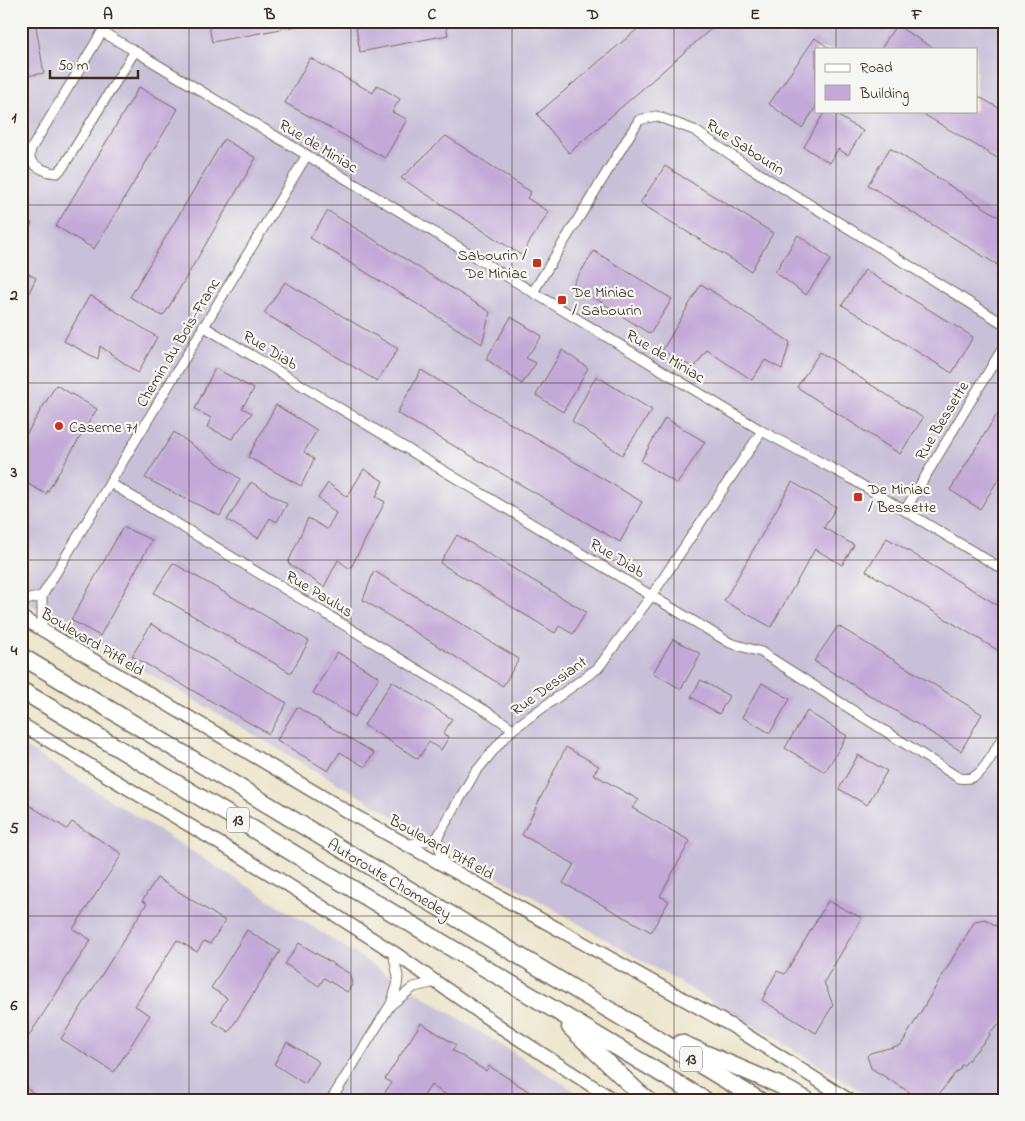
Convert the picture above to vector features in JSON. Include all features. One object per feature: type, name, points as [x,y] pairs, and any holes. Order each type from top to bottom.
[{"type":"highway","name":"Autoroute Chomedey","points":[[21,656],[759,1100]]},
{"type":"highway","name":"Autoroute Chomedey","points":[[21,690],[705,1100]]},
{"type":"highway","points":[[548,1007],[648,1100]]},
{"type":"highway","points":[[623,1018],[779,1085],[807,1100]]},
{"type":"main road","name":"Boulevard Pitfield","points":[[21,616],[285,775],[732,1026],[849,1100]]},
{"type":"main road","points":[[21,724],[282,881],[393,952],[522,1041],[614,1100]]},
{"type":"street","name":"Rue de Miniac","points":[[135,52],[63,167],[57,173],[50,173],[32,161],[29,156],[30,149],[102,32],[762,431],[905,510],[1004,570]]},
{"type":"street","name":"Rue Sabourin","points":[[533,292],[639,120],[656,116],[694,130],[752,169],[1004,324]]},
{"type":"street","name":"Chemin du Bois-Franc","points":[[42,596],[307,155]]},
{"type":"street","name":"Rue Diab","points":[[204,326],[730,643],[761,652],[959,778],[968,779],[977,776],[1004,735]]},
{"type":"street","name":"Rue Bessette","points":[[905,510],[1004,346]]},
{"type":"street","name":"Rue Dessiant","points":[[437,838],[474,774],[493,750],[513,729],[598,668],[652,595],[762,431]]},
{"type":"street","name":"Rue Paulus","points":[[110,483],[513,729]]},
{"type":"street","points":[[21,601],[42,596],[42,629]]},
{"type":"street","points":[[407,845],[437,838],[445,866]]},
{"type":"street","points":[[331,1100],[391,1004],[398,977],[393,952]]},
{"type":"street","points":[[391,1004],[414,987],[436,982]]},
{"type":"shaded area","points":[[21,21],[1004,21],[1004,1100],[875,1100],[785,1044],[21,599]]},
{"type":"shaded area","points":[[21,745],[35,753],[589,1100],[21,1100]]},
{"type":"building","points":[[21,21],[35,21],[44,73],[21,77]]},
{"type":"building","points":[[161,21],[191,21],[191,22],[163,28]]},
{"type":"building","points":[[208,21],[318,21],[318,22],[212,42]]},
{"type":"building","points":[[355,21],[445,21],[448,35],[360,52]]},
{"type":"building","points":[[647,21],[720,21],[569,153],[537,114]]},
{"type":"building","points":[[896,25],[933,48],[882,48]]},
{"type":"building","points":[[815,38],[829,48],[815,48],[815,108],[802,128],[769,104]]},
{"type":"building","points":[[310,58],[373,93],[377,85],[400,99],[392,112],[407,119],[385,158],[285,103]]},
{"type":"building","points":[[139,87],[178,109],[94,249],[56,226]]},
{"type":"building","points":[[978,96],[1004,111],[1004,162],[920,112],[978,112]]},
{"type":"building","points":[[824,112],[832,112],[863,131],[848,155],[838,149],[830,163],[804,147]]},
{"type":"building","points":[[446,136],[531,192],[527,198],[549,212],[521,255],[401,178]]},
{"type":"building","points":[[224,139],[256,158],[162,316],[130,297]]},
{"type":"building","points":[[890,148],[1004,220],[1004,269],[868,185]]},
{"type":"building","points":[[665,166],[773,233],[751,271],[640,203]]},
{"type":"building","points":[[328,211],[490,312],[482,344],[310,238]]},
{"type":"building","points":[[21,217],[32,223],[21,243]]},
{"type":"building","points":[[798,235],[831,259],[806,295],[775,272]]},
{"type":"building","points":[[594,251],[672,299],[650,334],[573,284]]},
{"type":"building","points":[[21,270],[36,278],[21,309]]},
{"type":"building","points":[[865,270],[973,337],[952,373],[842,305]]},
{"type":"building","points":[[285,282],[398,349],[377,381],[264,313]]},
{"type":"building","points":[[701,284],[790,342],[782,369],[765,360],[752,380],[707,350],[694,368],[662,351]]},
{"type":"building","points":[[90,295],[157,337],[138,373],[100,346],[98,359],[64,341]]},
{"type":"building","points":[[511,317],[542,336],[526,358],[536,363],[522,384],[486,359]]},
{"type":"building","points":[[562,350],[588,368],[563,412],[536,395]]},
{"type":"building","points":[[820,352],[923,418],[900,454],[797,387]]},
{"type":"building","points":[[215,368],[254,389],[242,408],[252,413],[232,439],[207,427],[211,418],[195,409]]},
{"type":"building","points":[[421,370],[642,502],[620,542],[397,413]]},
{"type":"building","points":[[596,376],[652,410],[622,455],[572,421]]},
{"type":"building","name":"Caserne 71","points":[[56,385],[97,409],[46,494],[21,480],[21,443]]},
{"type":"building","points":[[276,405],[317,430],[304,452],[314,459],[301,486],[248,457]]},
{"type":"building","points":[[997,414],[1004,418],[1004,470],[980,509],[950,490]]},
{"type":"building","points":[[665,418],[705,442],[677,484],[641,461]]},
{"type":"building","points":[[174,432],[240,479],[220,516],[145,478]]},
{"type":"building","points":[[364,469],[383,481],[376,497],[385,502],[350,569],[338,560],[324,587],[288,563],[308,518],[327,529],[336,513],[318,498],[328,483],[347,497]]},
{"type":"building","points":[[251,482],[287,504],[277,522],[270,518],[258,538],[227,520]]},
{"type":"building","points":[[792,482],[836,507],[824,528],[854,545],[842,565],[815,549],[771,627],[724,601]]},
{"type":"building","points":[[123,527],[152,540],[100,636],[71,620]]},
{"type":"building","points":[[457,535],[586,612],[573,634],[559,626],[555,633],[440,563]]},
{"type":"building","points":[[887,538],[1004,609],[1004,654],[866,571]]},
{"type":"building","points":[[173,563],[309,641],[291,673],[154,593]]},
{"type":"building","points":[[374,571],[519,659],[503,686],[363,600]]},
{"type":"building","points":[[151,624],[287,703],[269,734],[132,656]]},
{"type":"building","points":[[838,626],[982,714],[961,751],[814,661]]},
{"type":"building","points":[[673,639],[701,654],[681,689],[653,673]]},
{"type":"building","points":[[337,652],[379,677],[355,717],[313,693]]},
{"type":"building","points":[[701,680],[729,696],[719,714],[691,697]]},
{"type":"building","points":[[392,681],[452,719],[443,734],[449,737],[441,750],[429,742],[418,759],[364,725]]},
{"type":"building","points":[[762,683],[790,699],[770,733],[742,717]]},
{"type":"building","points":[[297,707],[374,753],[365,767],[340,752],[328,771],[277,740]]},
{"type":"building","points":[[807,711],[847,736],[825,772],[785,748]]},
{"type":"building","points":[[566,747],[599,766],[593,774],[639,800],[632,808],[690,841],[660,896],[669,901],[651,932],[563,883],[574,864],[522,835]]},
{"type":"building","points":[[858,755],[887,771],[867,805],[839,789]]},
{"type":"building","points":[[21,800],[67,829],[72,822],[122,854],[73,929],[91,940],[21,1048]]},
{"type":"building","points":[[157,878],[225,921],[210,944],[204,941],[197,952],[177,940],[135,1006],[150,1015],[114,1072],[61,1039],[147,903],[142,901]]},
{"type":"building","points":[[828,901],[862,918],[824,982],[833,1005],[816,1033],[762,1000],[777,971],[785,974]]},
{"type":"building","points":[[985,919],[1004,931],[1004,1019],[989,1033],[990,1035],[964,1065],[961,1065],[960,1069],[936,1098],[922,1100],[871,1068],[867,1056],[870,1053],[901,1045],[975,921]]},
{"type":"building","points":[[247,930],[280,951],[229,1032],[213,1022],[227,998],[211,988]]},
{"type":"building","points":[[299,943],[350,974],[352,985],[347,992],[324,978],[319,986],[285,964]]},
{"type":"building","points":[[421,1023],[456,1045],[452,1050],[486,1071],[489,1066],[542,1100],[454,1100],[431,1085],[421,1100],[380,1100],[391,1083],[385,1079]]},
{"type":"building","points":[[287,1042],[319,1062],[305,1084],[274,1064]]},
{"type":"building","points":[[21,1085],[45,1100],[21,1100]]},
{"type":"place","name":"Sabourin / De Miniac","points":[[537,263]]},
{"type":"place","name":"De Miniac / Sabourin","points":[[562,300]]},
{"type":"place","name":"Caserne 71","points":[[59,426]]},
{"type":"place","name":"De Miniac / Bessette","points":[[858,497]]}]
